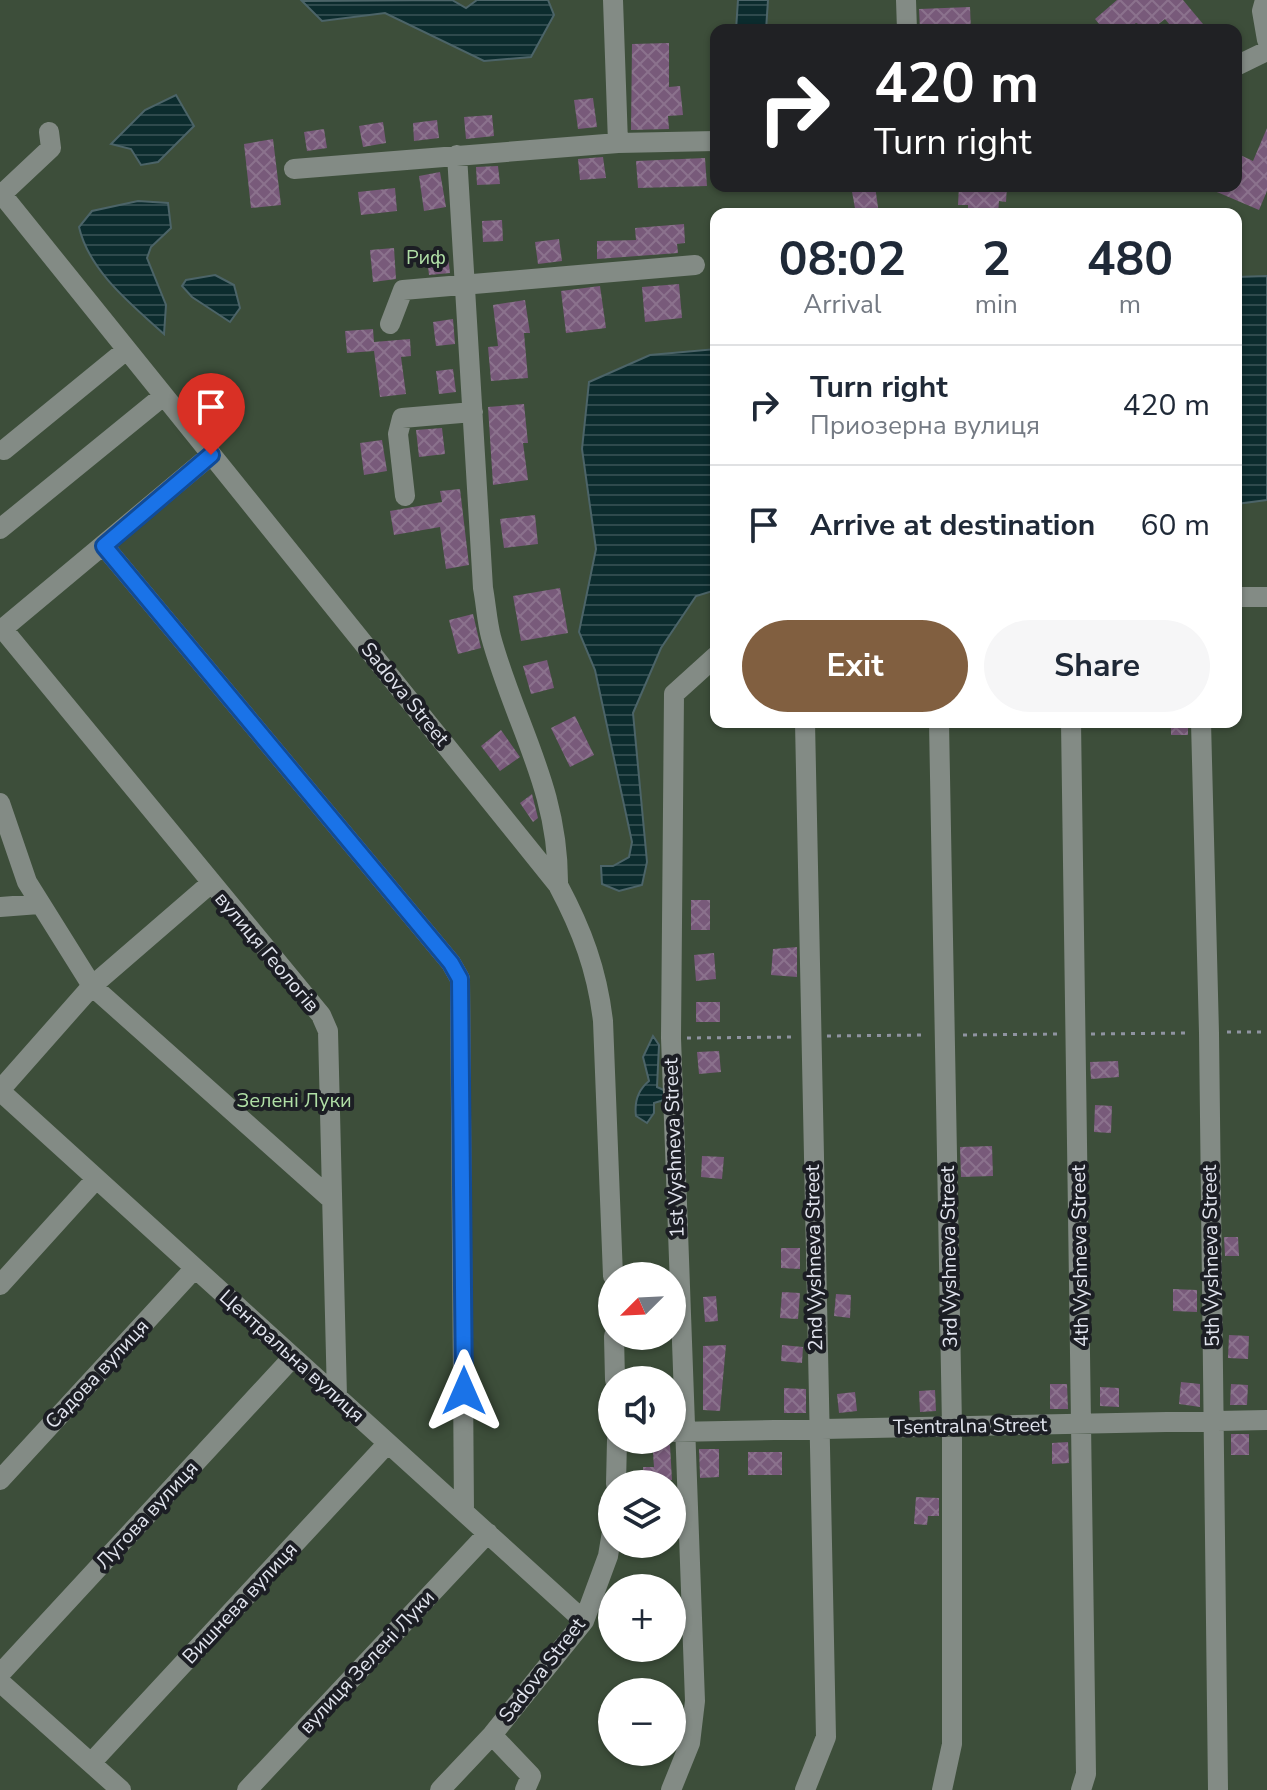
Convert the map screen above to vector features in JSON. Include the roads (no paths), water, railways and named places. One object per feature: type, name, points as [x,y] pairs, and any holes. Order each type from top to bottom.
[{"type":"street","points":[[613,0],[618,143]]},
{"type":"street","points":[[906,0],[907,24]]},
{"type":"street","points":[[1265,0],[1262,11],[1267,40]]},
{"type":"street","points":[[1242,63],[1267,51]]},
{"type":"street","points":[[1,193],[51,148],[49,132]]},
{"type":"street","points":[[294,169],[618,143],[710,141]]},
{"type":"street","points":[[457,155],[483,588],[491,636],[548,792],[558,848],[558,885]]},
{"type":"street","name":"Sadova Street","points":[[1,193],[162,397],[558,885],[591,952],[598,982],[603,1021],[612,1262]]},
{"type":"street","points":[[390,324],[403,290],[695,265]]},
{"type":"street","points":[[4,450],[125,351]]},
{"type":"street","points":[[0,529],[162,397]]},
{"type":"street","points":[[405,496],[398,434],[402,418],[473,412]]},
{"type":"street","points":[[1,630],[211,455]]},
{"type":"street","points":[[104,546],[451,963],[460,979],[464,1512]]},
{"type":"street","points":[[1242,597],[1267,597]]},
{"type":"street","name":"вулиця Геологів","points":[[1,630],[321,1015],[328,1031],[337,1397]]},
{"type":"street","name":"1st Vyshneva Street","points":[[676,1366],[671,1038],[674,694],[710,661]]},
{"type":"street","name":"2nd Vyshneva Street","points":[[805,728],[817,1429],[826,1737],[805,1790]]},
{"type":"street","name":"3rd Vyshneva Street","points":[[939,728],[952,1426],[952,1744],[942,1790]]},
{"type":"street","name":"4th Vyshneva Street","points":[[1071,728],[1086,1774],[1081,1790]]},
{"type":"street","name":"5th Vyshneva Street","points":[[1201,728],[1209,1033],[1218,1790]]},
{"type":"street","points":[[0,803],[27,882],[92,986],[331,1199]]},
{"type":"street","points":[[0,1090],[92,986],[210,884]]},
{"type":"street","points":[[0,907],[39,904]]},
{"type":"street","name":"Центральна вулиця","points":[[0,1090],[584,1621]]},
{"type":"street","points":[[0,1285],[96,1179]]},
{"type":"street","name":"Садова вулиця","points":[[0,1480],[195,1268]]},
{"type":"street","name":"Лугова вулиця","points":[[0,1674],[293,1357]]},
{"type":"street","name":"Tsentralna Street","points":[[686,1432],[1267,1420]]},
{"type":"street","name":"Вишнева вулиця","points":[[91,1763],[388,1443]]},
{"type":"street","name":"1st Vyshneva Street","points":[[671,1790],[690,1743],[695,1701],[678,1454]]},
{"type":"street","name":"вулиця Зелені Луки","points":[[247,1790],[488,1533]]},
{"type":"street","name":"Sadova Street","points":[[440,1790],[492,1735],[584,1621],[607,1558]]},
{"type":"street","points":[[0,1682],[121,1790]]},
{"type":"street","points":[[492,1735],[531,1776],[525,1790]]},
{"type":"park label","name":"Риф","points":[[426,257]]},
{"type":"park label","name":"Зелені Луки","points":[[294,1100]]}]
